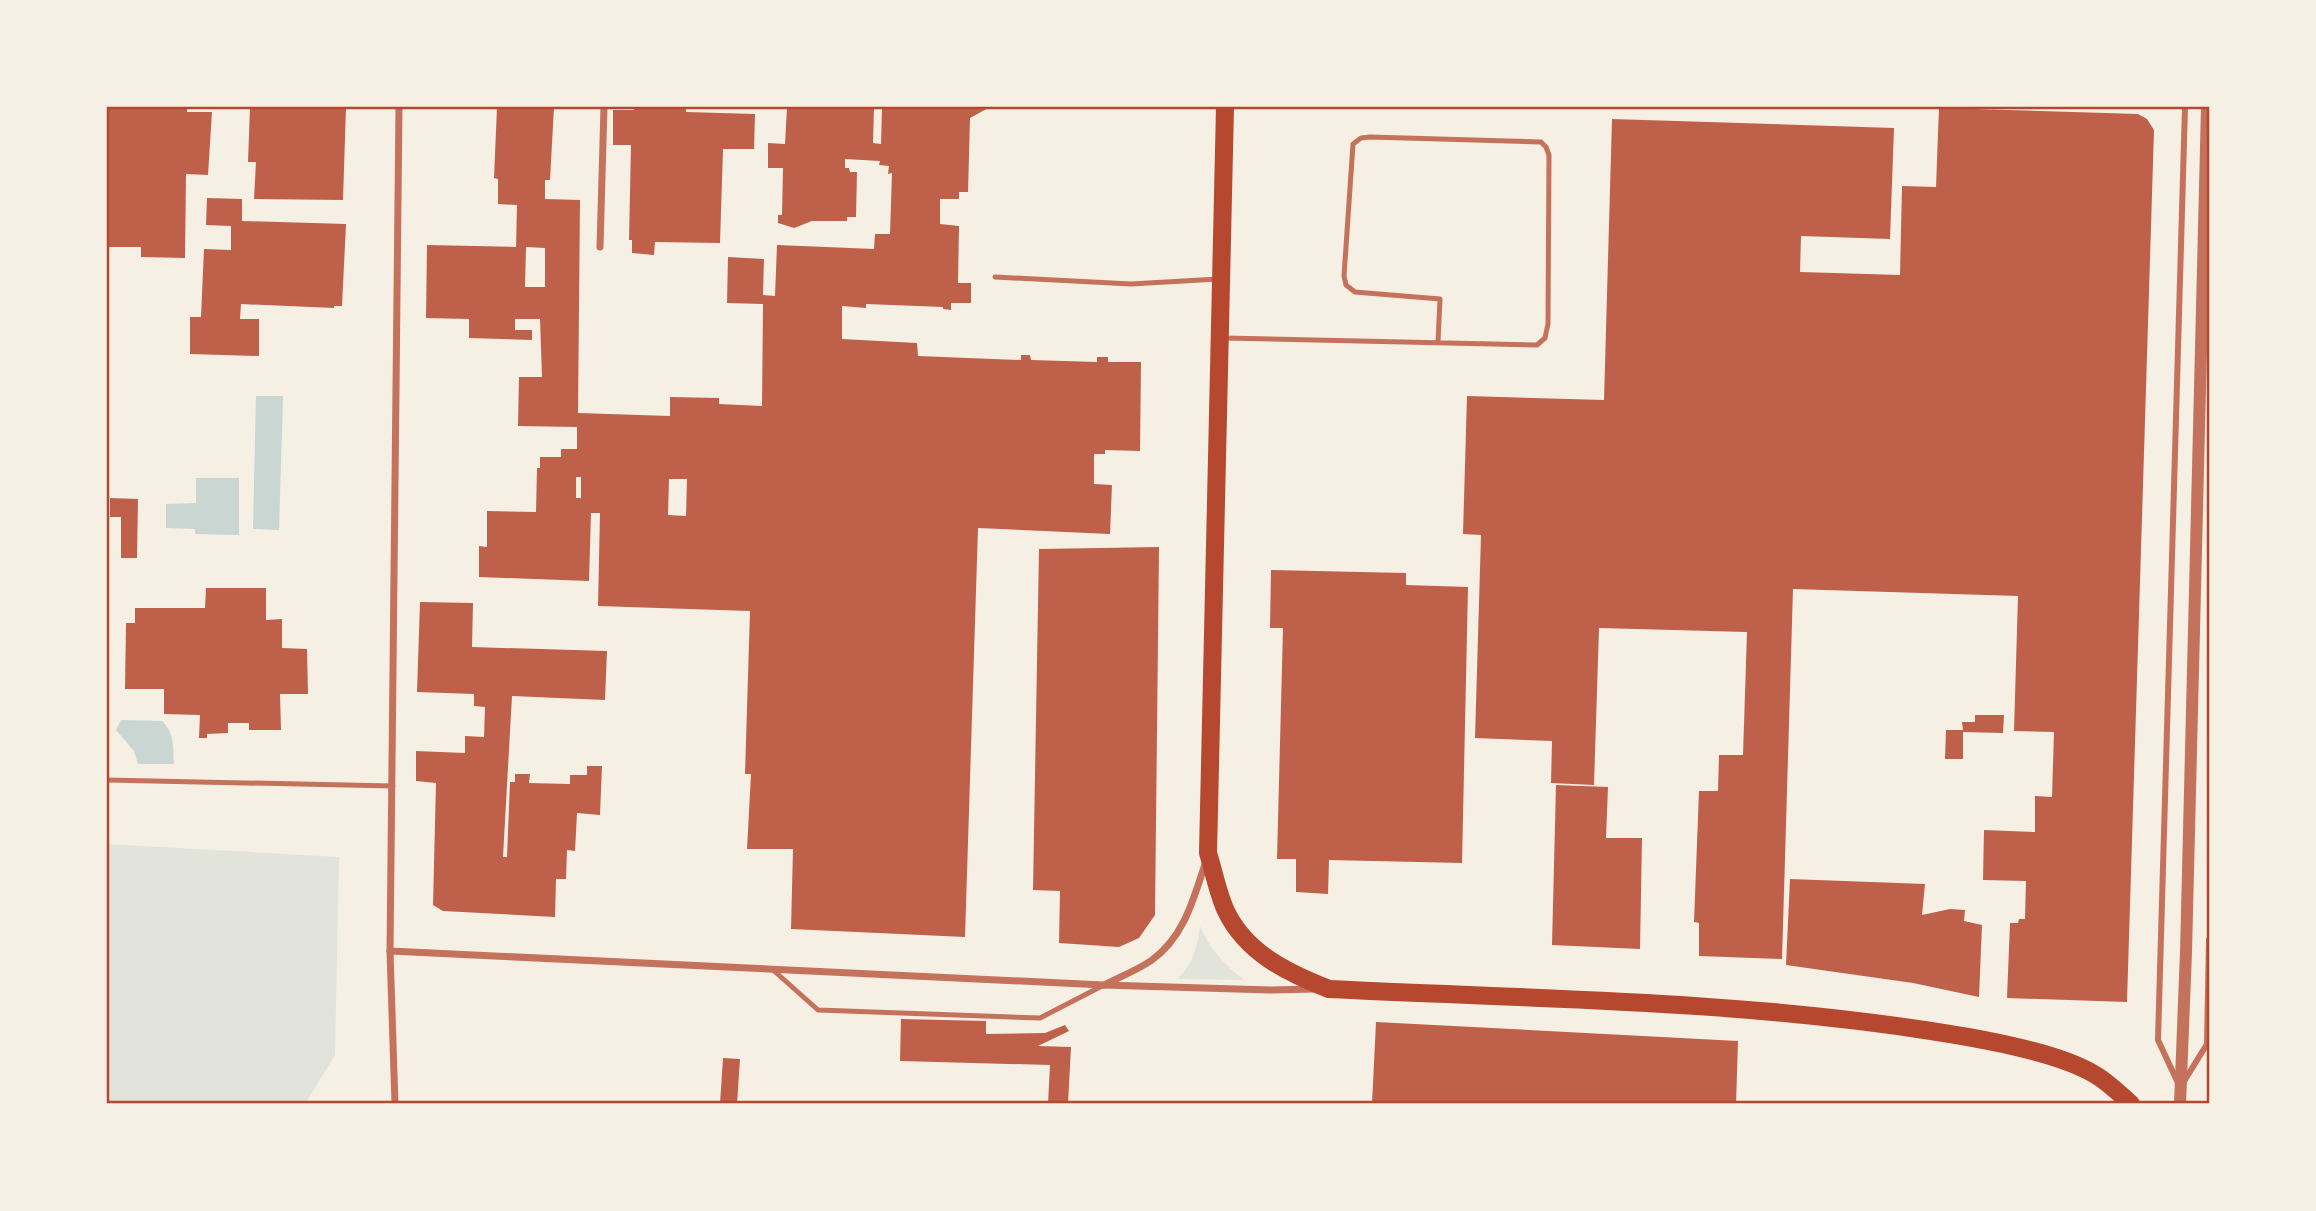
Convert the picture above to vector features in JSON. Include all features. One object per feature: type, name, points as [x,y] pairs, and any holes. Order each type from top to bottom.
[{"type":"main road","points":[[1225,107],[1208,853],[1226,911],[1246,941],[1274,964],[1329,989],[1760,1011],[1869,1021],[1964,1036],[2052,1057],[2094,1074],[2131,1104]]},
{"type":"street","points":[[395,1104],[390,951],[399,107]]},
{"type":"street","points":[[600,247],[604,107]]},
{"type":"street","points":[[2180,1087],[2158,1040],[2185,107]]},
{"type":"street","points":[[2180,1104],[2207,107]]},
{"type":"street","points":[[1103,985],[1152,960],[1176,938],[1189,911],[1208,853]]},
{"type":"street","points":[[2180,1087],[2207,1044],[2209,940]]},
{"type":"street","points":[[390,951],[1103,985],[1329,989]]},
{"type":"lane","points":[[1220,338],[1537,345],[1545,338],[1548,324],[1549,155],[1541,142],[1370,137],[1361,138],[1353,144],[1344,276],[1346,285],[1355,292],[1440,299],[1438,342]]},
{"type":"lane","points":[[995,277],[1130,284],[1221,279]]},
{"type":"lane","points":[[107,780],[393,786]]},
{"type":"lane","points":[[772,969],[818,1010],[1040,1018],[1103,985]]},
{"type":"shaded area","points":[[256,396],[283,396],[279,530],[253,529]]},
{"type":"shaded area","points":[[196,478],[239,478],[239,535],[195,534],[195,529],[166,528],[166,504],[196,503]]},
{"type":"shaded area","points":[[121,720],[162,721],[171,736],[174,764],[138,764],[134,751],[116,730]]},
{"type":"shaded area","points":[[107,844],[339,857],[335,1055],[305,1104],[107,1104]]},
{"type":"shaded area","points":[[1200,926],[1218,956],[1244,980],[1178,979],[1193,955]]},
{"type":"building","points":[[107,107],[187,107],[187,112],[212,112],[208,175],[186,174],[185,258],[141,257],[141,247],[107,247]]},
{"type":"building","points":[[250,107],[346,107],[343,200],[254,199],[256,162],[248,162]]},
{"type":"building","points":[[497,107],[554,107],[550,180],[545,180],[545,199],[580,200],[578,413],[670,416],[670,397],[719,398],[719,404],[762,406],[763,304],[727,303],[728,257],[764,259],[763,295],[775,296],[777,245],[874,249],[875,234],[890,234],[892,173],[888,174],[889,166],[879,165],[880,161],[845,159],[845,168],[849,168],[850,172],[857,172],[856,217],[847,217],[847,221],[812,221],[794,228],[778,223],[778,215],[782,215],[783,168],[768,168],[768,143],[785,144],[787,107],[874,107],[873,143],[881,144],[882,107],[990,107],[970,118],[968,192],[959,192],[959,199],[940,199],[940,224],[959,226],[958,283],[971,283],[971,303],[951,303],[951,310],[943,307],[866,304],[866,308],[842,306],[842,339],[917,343],[918,356],[1021,360],[1021,355],[1030,355],[1031,360],[1097,362],[1097,357],[1108,357],[1108,362],[1141,362],[1140,451],[1105,450],[1105,454],[1094,454],[1094,484],[1112,485],[1110,534],[978,528],[965,937],[791,929],[793,849],[747,849],[751,774],[745,774],[750,611],[598,606],[600,513],[591,513],[589,581],[479,577],[479,546],[487,547],[487,511],[536,512],[537,468],[540,468],[540,457],[561,457],[561,449],[577,449],[577,427],[518,426],[519,377],[542,377],[540,319],[515,319],[515,330],[532,330],[532,340],[469,338],[469,319],[426,318],[427,245],[516,247],[517,205],[498,204],[498,179],[494,178]],"holes":[[[526,247],[545,248],[545,287],[525,287]],[[576,477],[581,477],[581,498],[576,498]],[[669,479],[687,479],[686,516],[668,515]]]},
{"type":"building","points":[[634,107],[686,107],[686,112],[755,114],[754,149],[723,149],[720,243],[655,242],[654,255],[632,253],[632,240],[629,240],[631,145],[613,145],[613,110],[634,110]]},
{"type":"building","points":[[1939,108],[2138,114],[2147,119],[2154,130],[2127,1002],[2007,998],[2010,923],[2025,919],[2026,881],[1983,880],[1984,830],[2035,832],[2035,796],[2052,797],[2054,732],[2014,731],[2018,596],[1793,589],[1782,959],[1699,956],[1699,923],[1694,922],[1699,791],[1718,791],[1719,755],[1743,755],[1747,632],[1599,628],[1594,785],[1551,783],[1552,741],[1475,738],[1481,535],[1463,534],[1467,396],[1604,400],[1612,119],[1894,128],[1890,239],[1801,236],[1800,272],[1900,275],[1902,186],[1936,187]]},
{"type":"building","points":[[207,198],[242,199],[242,221],[346,224],[342,306],[334,308],[241,304],[240,319],[259,319],[259,356],[190,354],[190,317],[201,317],[204,249],[231,250],[231,226],[206,225]]},
{"type":"building","points":[[110,498],[138,499],[137,558],[121,558],[121,517],[110,517]]},
{"type":"building","points":[[1159,547],[1155,915],[1139,938],[1119,947],[1059,943],[1060,891],[1033,890],[1039,549]]},
{"type":"building","points":[[1271,570],[1406,573],[1406,585],[1468,587],[1462,863],[1329,860],[1328,894],[1296,892],[1296,859],[1277,859],[1283,628],[1270,628]]},
{"type":"building","points":[[206,588],[266,588],[266,620],[282,619],[282,648],[307,649],[308,694],[280,694],[281,730],[249,730],[249,723],[228,723],[228,733],[207,734],[207,738],[199,738],[200,715],[164,714],[164,689],[125,689],[126,623],[135,623],[135,608],[205,608]]},
{"type":"building","points":[[420,602],[473,603],[472,647],[607,651],[605,700],[512,696],[503,857],[507,857],[510,782],[515,782],[515,774],[530,774],[529,783],[570,784],[570,775],[587,775],[587,766],[602,766],[600,815],[577,813],[575,851],[567,850],[566,879],[556,879],[555,917],[443,911],[433,905],[436,783],[416,781],[416,751],[465,753],[465,736],[484,737],[485,707],[474,706],[474,694],[417,692]]},
{"type":"building","points":[[1975,715],[2004,715],[2003,733],[1963,732],[1963,759],[1945,759],[1946,730],[1963,730],[1962,722],[1975,722]]},
{"type":"building","points":[[1556,785],[1608,787],[1606,838],[1642,838],[1640,949],[1552,945]]},
{"type":"building","points":[[1790,879],[1925,884],[1922,915],[1950,909],[1965,910],[1964,921],[1982,925],[1979,997],[1913,983],[1786,965]]},
{"type":"building","points":[[901,1019],[986,1021],[986,1034],[1045,1033],[1065,1025],[1069,1031],[1038,1046],[1071,1047],[1068,1104],[1048,1104],[1050,1065],[900,1061]]},
{"type":"building","points":[[1376,1022],[1738,1041],[1736,1104],[1372,1104]]},
{"type":"building","points":[[723,1058],[740,1059],[737,1104],[720,1104]]}]
